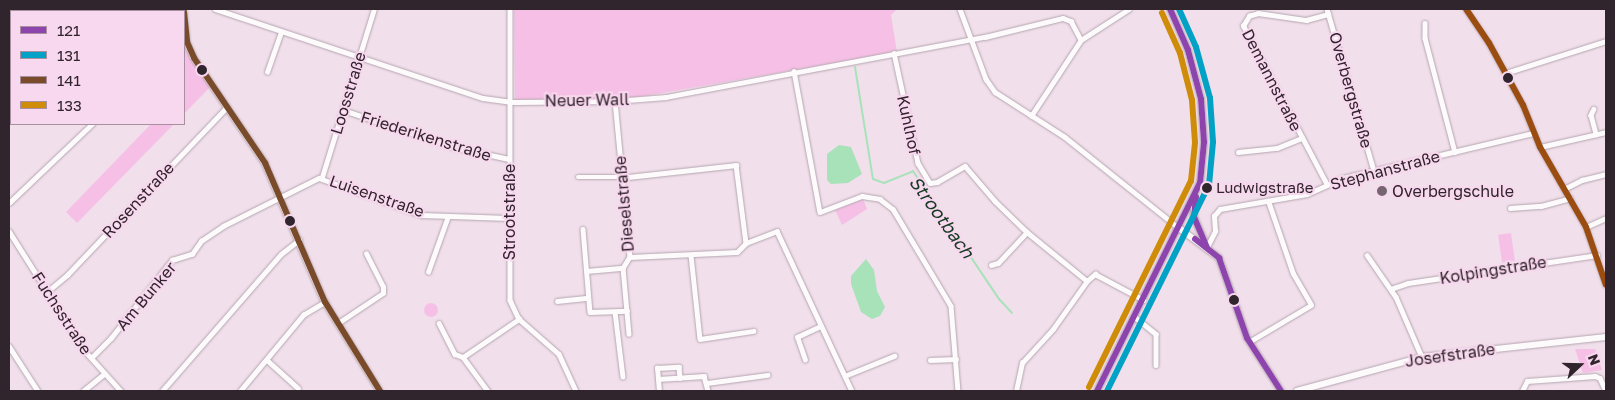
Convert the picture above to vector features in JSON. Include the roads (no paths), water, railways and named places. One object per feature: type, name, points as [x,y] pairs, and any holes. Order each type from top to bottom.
[{"type":"main road","points":[[1170,9],[1197,81],[1204,124],[1203,167],[1196,195],[1194,217],[1207,247]]},
{"type":"main road","points":[[1097,391],[1107,375],[1196,195]]},
{"type":"main road","points":[[1179,228],[1207,247],[1222,264],[1232,300],[1249,342],[1281,391]]},
{"type":"main road","points":[[1102,391],[1107,375]]},
{"type":"street","name":"Neuer Wall","points":[[215,9],[493,101],[510,102],[615,101],[666,97],[794,71],[970,39],[1067,18],[1081,40]]},
{"type":"street","name":"Loosstraße","points":[[322,178],[374,9]]},
{"type":"street","name":"Strootstraße","points":[[510,9],[508,218],[510,300],[519,319],[559,354],[576,391]]},
{"type":"street","points":[[960,9],[989,86],[1100,164],[1179,228]]},
{"type":"street","points":[[1031,116],[1081,40],[1129,9]]},
{"type":"street","points":[[1466,9],[1506,73],[1540,147],[1586,227],[1605,276],[1606,285]]},
{"type":"street","name":"Demannstraße","points":[[1326,185],[1243,23],[1248,16],[1258,13],[1306,20],[1328,11]]},
{"type":"street","name":"Overbergstraße","points":[[1328,11],[1374,171]]},
{"type":"street","points":[[1425,23],[1424,38],[1455,152]]},
{"type":"street","points":[[267,72],[281,32]]},
{"type":"street","points":[[185,37],[194,58],[261,157],[281,196],[325,302],[380,391]]},
{"type":"street","points":[[1506,73],[1606,41]]},
{"type":"street","name":"Kuhlhof","points":[[894,53],[918,162],[930,183],[938,182],[966,166],[995,201],[1027,232],[1087,281]]},
{"type":"street","points":[[794,71],[820,212],[862,196],[888,202],[952,306],[958,391]]},
{"type":"street","name":"Dieselstraße","points":[[615,101],[630,257],[623,268],[629,334]]},
{"type":"street","name":"Rosenstraße","points":[[48,291],[67,275],[227,107]]},
{"type":"street","points":[[1594,109],[1591,115],[1596,134]]},
{"type":"street","name":"Friederikenstraße","points":[[343,110],[453,146],[509,159]]},
{"type":"street","points":[[9,203],[91,125]]},
{"type":"street","points":[[1540,147],[1606,132]]},
{"type":"street","name":"Stephanstraße","points":[[1207,247],[1214,235],[1216,212],[1307,194],[1326,185],[1374,171],[1534,133]]},
{"type":"street","name":"Demannstraße","points":[[1238,152],[1277,148],[1302,138]]},
{"type":"street","points":[[578,177],[622,178],[736,166],[746,243]]},
{"type":"street","points":[[1564,189],[1582,180],[1606,174]]},
{"type":"street","name":"Luisenstraße","points":[[281,196],[322,178],[412,212],[448,216],[508,218]]},
{"type":"street","name":"Am Bunker","points":[[91,358],[111,338],[172,260],[186,258],[210,233],[281,196]]},
{"type":"street","points":[[1510,208],[1541,206],[1570,198]]},
{"type":"street","points":[[1249,342],[1311,305],[1294,274],[1268,201]]},
{"type":"street","points":[[428,272],[448,216]]},
{"type":"street","points":[[1586,227],[1606,218]]},
{"type":"street","points":[[583,229],[590,312],[594,314],[627,311]]},
{"type":"street","name":"Fuchsstraße","points":[[9,231],[91,358],[103,375],[121,391]]},
{"type":"street","points":[[630,257],[684,252],[691,255],[737,252],[746,243],[777,231],[821,326],[847,375],[852,391]]},
{"type":"street","points":[[990,265],[998,263],[1027,232]]},
{"type":"street","points":[[162,391],[280,254],[299,240]]},
{"type":"street","points":[[338,323],[383,294],[383,287],[366,254]]},
{"type":"street","points":[[691,255],[700,339],[753,331]]},
{"type":"street","points":[[1367,255],[1391,289],[1422,357]]},
{"type":"street","name":"Kolpingstraße","points":[[1391,289],[1408,284],[1597,255]]},
{"type":"street","points":[[586,271],[623,268]]},
{"type":"street","points":[[1016,391],[1022,363],[1053,329],[1087,281],[1095,274],[1144,300]]},
{"type":"street","points":[[557,301],[588,298]]},
{"type":"street","points":[[240,391],[303,315],[325,302]]},
{"type":"street","points":[[615,312],[623,378]]},
{"type":"street","points":[[1135,317],[1156,334],[1156,366]]},
{"type":"street","points":[[463,358],[519,319]]},
{"type":"street","points":[[439,323],[455,354],[463,358],[488,391]]},
{"type":"street","points":[[805,360],[796,337],[821,326]]},
{"type":"street","name":"Josefstraße","points":[[1297,391],[1422,357],[1606,337]]},
{"type":"street","points":[[9,346],[38,391]]},
{"type":"street","points":[[847,375],[894,356]]},
{"type":"street","points":[[930,360],[956,359]]},
{"type":"street","points":[[267,360],[298,388]]},
{"type":"street","points":[[658,391],[657,368],[679,367],[680,378]]},
{"type":"street","points":[[83,391],[103,375]]},
{"type":"street","points":[[707,383],[767,375]]},
{"type":"street","points":[[658,379],[704,376],[708,391]]},
{"type":"street","points":[[1522,391],[1527,382],[1595,376],[1600,378],[1606,391]]},
{"type":"waterway","name":"Strootbach","points":[[855,67],[873,179],[884,183],[913,171],[999,299],[1012,313]]},
{"type":"place","name":"Ludwigstraße","points":[[1207,188]]},
{"type":"place","name":"Overbergschule","points":[[1382,191]]}]
